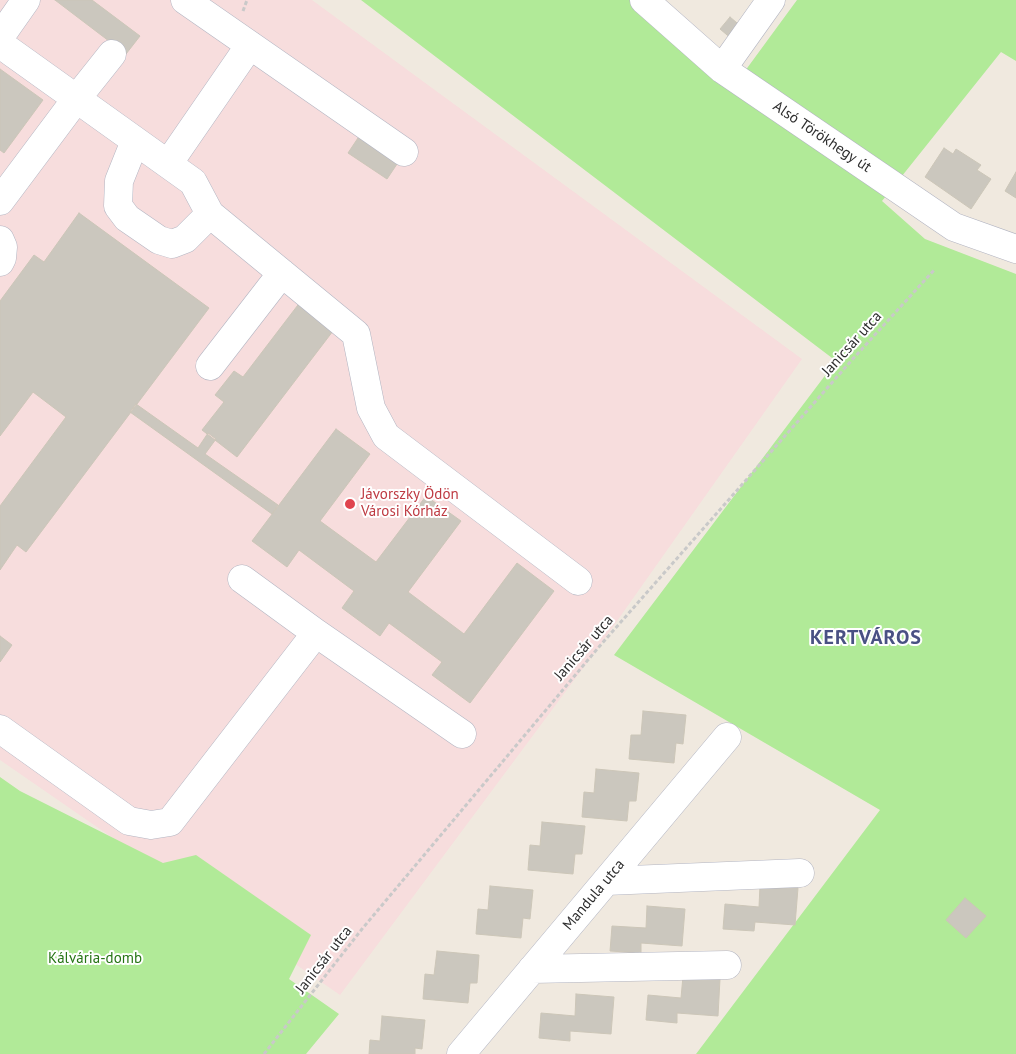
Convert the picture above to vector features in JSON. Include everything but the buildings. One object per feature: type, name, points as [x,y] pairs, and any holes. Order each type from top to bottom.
[{"type":"street","points":[[0,37],[26,0]]},
{"type":"street","points":[[185,0],[404,152]]},
{"type":"street","name":"Alsó Törökhegy út","points":[[644,0],[722,68],[954,227],[1016,249]]},
{"type":"street","points":[[722,68],[771,0]]},
{"type":"street","points":[[0,44],[194,182],[210,214],[356,334],[371,408],[386,436],[578,581]]},
{"type":"street","points":[[168,164],[250,46]]},
{"type":"street","points":[[4,188],[112,54]]},
{"type":"street","points":[[135,141],[119,181],[118,206],[127,218],[159,240],[172,244],[185,239],[210,214]]},
{"type":"street","points":[[0,240],[2,247],[0,262]]},
{"type":"street","points":[[210,366],[282,274]]},
{"type":"street","points":[[242,579],[316,633],[462,734]]},
{"type":"street","points":[[0,729],[130,821],[151,824],[170,822],[316,633]]},
{"type":"street","name":"Mandula utca","points":[[461,1054],[727,737]]},
{"type":"street","points":[[606,881],[800,873]]},
{"type":"street","points":[[532,969],[727,965]]},
{"type":"path","name":"Janicsár utca","points":[[264,1054],[362,929],[598,648],[851,361],[935,269]]},
{"type":"shaded area","name":"Jávorszky Ödön Városi Kórház","points":[[0,0],[312,0],[802,359],[598,648],[340,995],[0,760]]},
{"type":"green space","points":[[361,0],[631,0],[694,55],[734,86],[797,0],[1016,0],[1016,61],[1001,52],[882,201],[925,239],[1016,274],[1016,1054],[696,1054],[880,810],[614,655],[836,361]]},
{"type":"green space","name":"Kálvária-domb","points":[[0,777],[20,791],[163,863],[196,855],[311,935],[289,979],[339,1014],[306,1054],[0,1054]]},
{"type":"place","name":"Jávorszky Ödön Városi Kórház","points":[[350,504]]},
{"type":"district","name":"KERTVÁROS","points":[[866,638]]}]
